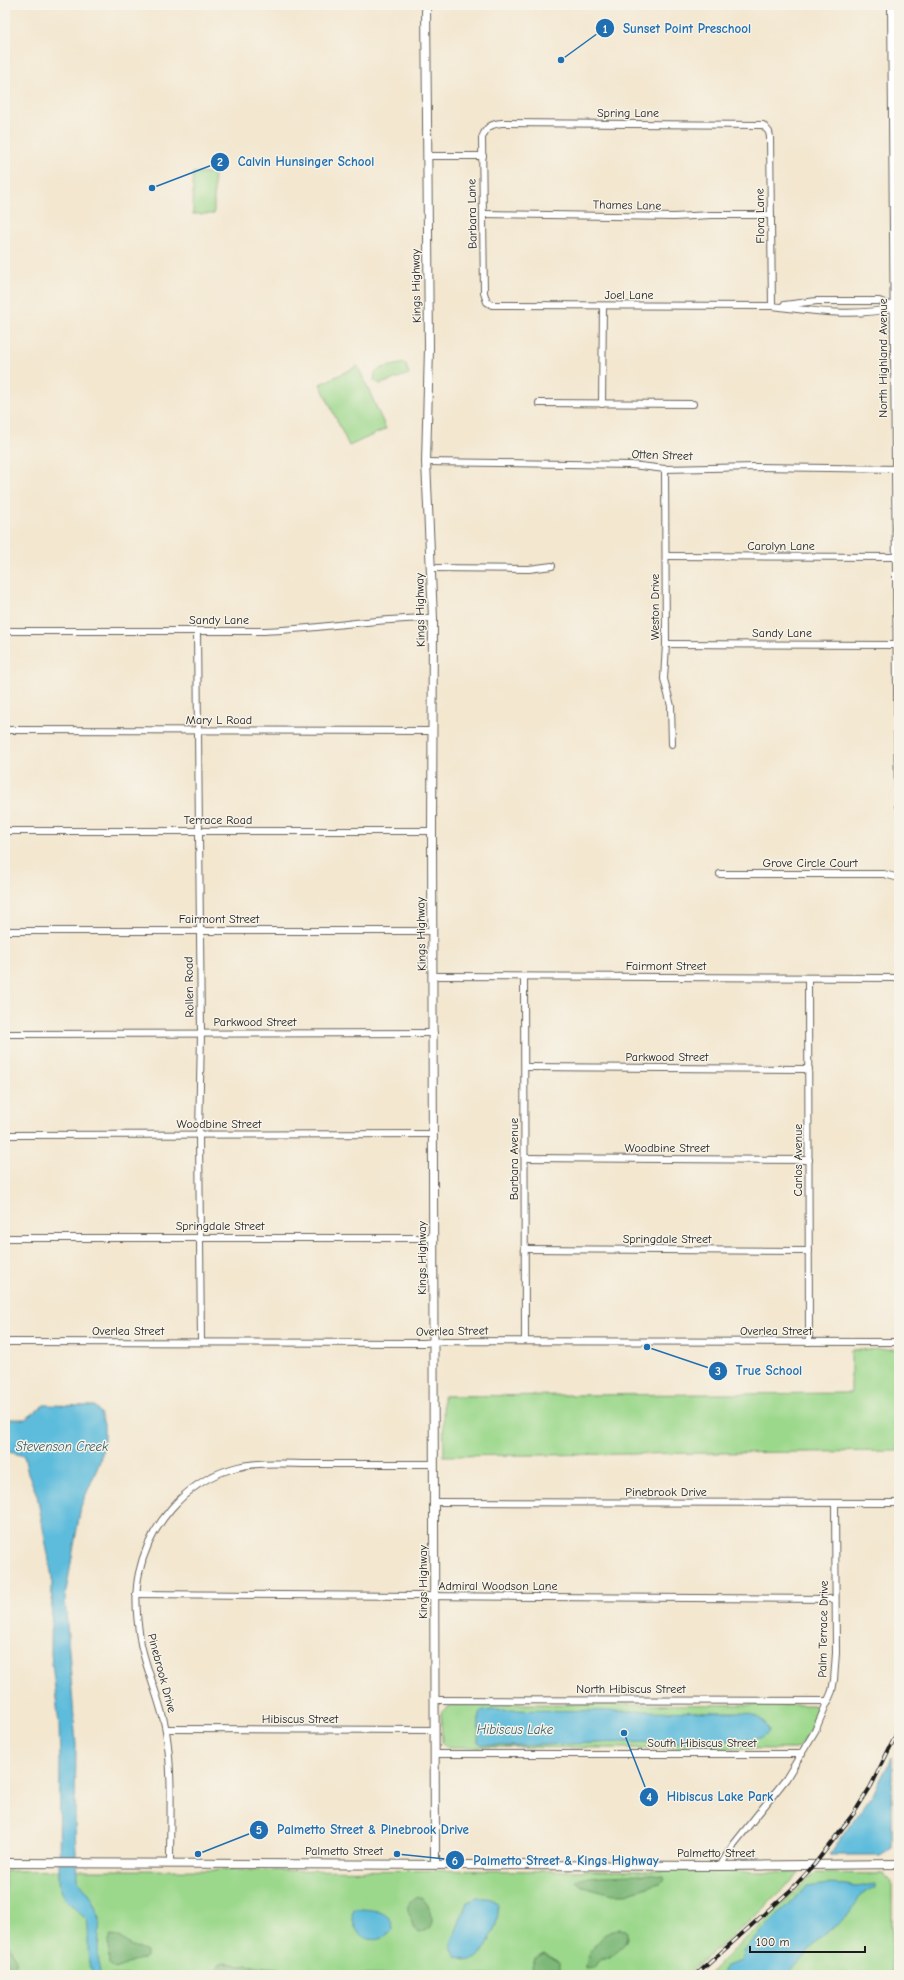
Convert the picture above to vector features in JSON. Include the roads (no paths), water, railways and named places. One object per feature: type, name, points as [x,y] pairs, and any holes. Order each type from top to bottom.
[{"type":"street","name":"Kings Highway","points":[[426,5],[429,348],[426,462],[432,568],[433,618],[432,831],[434,1033],[435,1863]]},
{"type":"street","name":"North Highland Avenue","points":[[892,5],[898,468],[897,645],[899,806]]},
{"type":"street","name":"Spring Lane","points":[[489,126],[502,123],[749,124],[763,125],[766,127]]},
{"type":"street","name":"Barbara Lane","points":[[487,302],[484,293],[482,138],[489,126]]},
{"type":"street","name":"Flora Lane","points":[[766,127],[770,137],[772,306]]},
{"type":"street","points":[[427,156],[483,156]]},
{"type":"street","name":"Thames Lane","points":[[484,214],[674,217],[711,215],[771,215]]},
{"type":"street","name":"Joel Lane","points":[[487,302],[498,305],[772,306],[817,301],[879,301],[895,307]]},
{"type":"street","points":[[602,404],[603,306]]},
{"type":"street","name":"Joel Lane","points":[[772,306],[815,312],[879,312],[895,307]]},
{"type":"street","points":[[539,403],[693,404]]},
{"type":"street","name":"Otten Street","points":[[426,462],[632,465],[664,469],[756,467],[898,468]]},
{"type":"street","name":"Weston Drive","points":[[664,469],[666,556],[666,644],[664,679],[671,706],[672,744]]},
{"type":"street","name":"Carolyn Lane","points":[[666,556],[897,557]]},
{"type":"street","points":[[432,568],[529,569],[552,566]]},
{"type":"street","name":"Sandy Lane","points":[[5,631],[197,632],[294,630],[380,620],[433,618]]},
{"type":"street","name":"Rollen Road","points":[[197,632],[201,1033],[199,1135],[201,1342]]},
{"type":"street","name":"Sandy Lane","points":[[666,644],[897,645]]},
{"type":"street","name":"Mary L Road","points":[[5,730],[432,731]]},
{"type":"street","name":"Terrace Road","points":[[5,831],[432,831]]},
{"type":"street","name":"Grove Circle Court","points":[[720,874],[884,874],[899,878]]},
{"type":"street","name":"Fairmont Street","points":[[5,931],[433,931]]},
{"type":"street","name":"Fairmont Street","points":[[433,976],[899,978]]},
{"type":"street","name":"Barbara Avenue","points":[[524,976],[525,1341]]},
{"type":"street","name":"Carlos Avenue","points":[[808,978],[808,1342]]},
{"type":"street","name":"Parkwood Street","points":[[5,1034],[434,1033]]},
{"type":"street","name":"Parkwood Street","points":[[525,1067],[809,1068]]},
{"type":"street","name":"Woodbine Street","points":[[5,1135],[433,1134]]},
{"type":"street","name":"Woodbine Street","points":[[525,1158],[809,1160]]},
{"type":"street","name":"Springdale Street","points":[[5,1238],[434,1238]]},
{"type":"street","name":"Springdale Street","points":[[525,1249],[809,1251]]},
{"type":"street","name":"Overlea Street","points":[[5,1342],[899,1342]]},
{"type":"street","name":"Pinebrook Drive","points":[[170,1863],[170,1771],[166,1729],[141,1643],[136,1594],[138,1574],[146,1549],[167,1514],[179,1500],[196,1486],[231,1469],[269,1464],[434,1464]]},
{"type":"street","name":"Pinebrook Drive","points":[[434,1502],[899,1503]]},
{"type":"street","name":"Palm Terrace Drive","points":[[720,1866],[734,1844],[786,1779],[815,1731],[828,1701],[836,1666],[835,1503]]},
{"type":"street","name":"Admiral Woodson Lane","points":[[136,1594],[835,1599]]},
{"type":"street","name":"North Hibiscus Street","points":[[434,1700],[828,1701]]},
{"type":"street","name":"Hibiscus Street","points":[[166,1729],[434,1730]]},
{"type":"street","name":"South Hibiscus Street","points":[[434,1754],[802,1754]]},
{"type":"street","name":"Palmetto Street","points":[[5,1863],[435,1863],[720,1866],[899,1864]]},
{"type":"water","name":"Stevenson Creek","points":[[44,1405],[95,1406],[100,1413],[104,1424],[104,1445],[99,1464],[81,1506],[65,1597],[76,1745],[75,1825],[77,1879],[90,1896],[100,1918],[98,1949],[100,1975],[92,1975],[88,1951],[87,1920],[66,1900],[60,1888],[59,1724],[51,1654],[52,1577],[37,1495],[28,1474],[24,1456],[5,1451],[5,1419],[26,1419]]},
{"type":"water","name":"Hibiscus Lake","points":[[482,1711],[743,1712],[752,1714],[759,1718],[769,1730],[768,1734],[762,1738],[696,1743],[624,1742],[515,1746],[483,1745],[478,1742],[479,1714]]},
{"type":"water","points":[[892,1757],[892,1847],[879,1855],[829,1855],[874,1792]]},
{"type":"water","points":[[828,1884],[856,1887],[875,1884],[875,1888],[872,1888],[860,1897],[849,1913],[814,1944],[787,1975],[721,1975],[726,1966],[741,1961],[743,1952],[762,1930],[807,1887]]},
{"type":"water","points":[[477,1898],[487,1898],[495,1901],[498,1906],[498,1913],[493,1932],[484,1949],[475,1959],[468,1960],[456,1957],[452,1950],[451,1944],[467,1902]]},
{"type":"water","points":[[355,1909],[373,1910],[384,1914],[392,1923],[393,1929],[386,1936],[376,1940],[362,1936],[355,1926],[352,1914]]},
{"type":"railway","points":[[696,1975],[792,1889],[814,1865],[854,1813],[871,1786],[899,1729]]},
{"type":"place","name":"Sunset Point Preschool","points":[[561,60]]},
{"type":"place","name":"Calvin Hunsinger School","points":[[152,188]]},
{"type":"place","name":"True School","points":[[647,1347]]},
{"type":"place","name":"Hibiscus Lake Park","points":[[624,1733]]},
{"type":"place","name":"Palmetto Street & Pinebrook Drive","points":[[198,1854]]},
{"type":"place","name":"Palmetto Street & Kings Highway","points":[[397,1854]]}]
